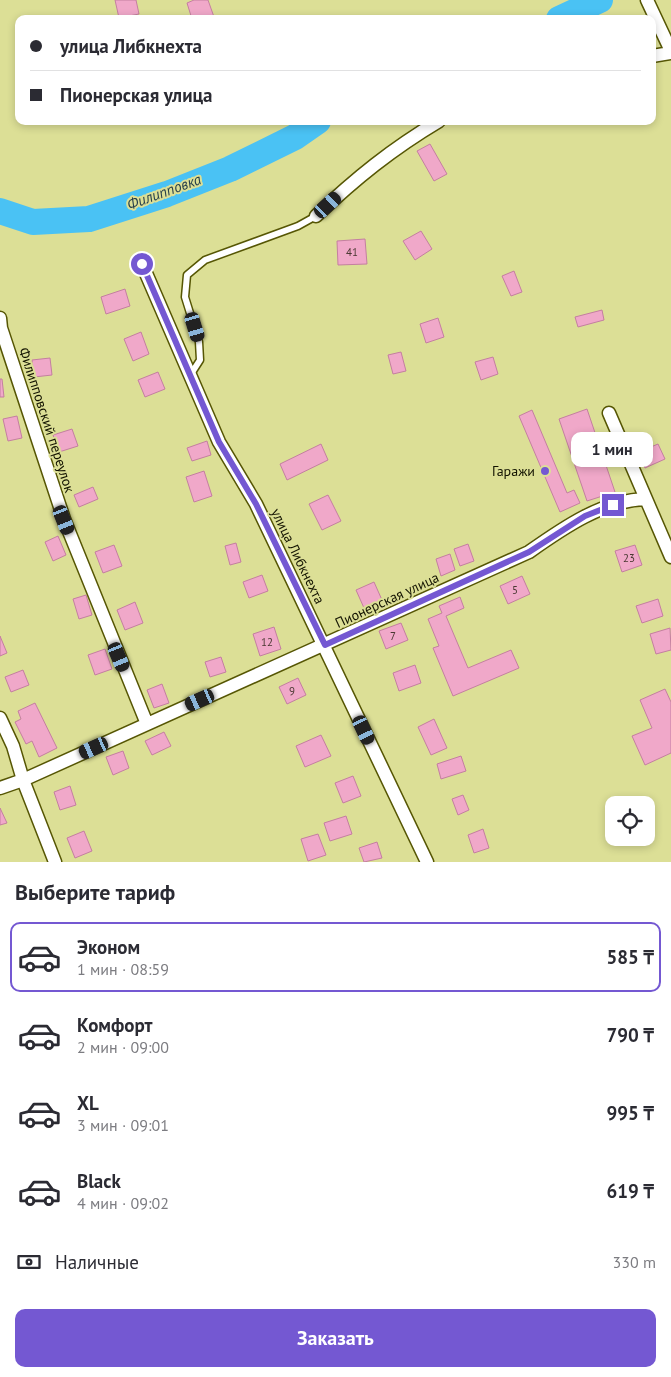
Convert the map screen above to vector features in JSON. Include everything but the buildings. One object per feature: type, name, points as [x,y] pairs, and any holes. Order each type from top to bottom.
[{"type":"street","points":[[647,0],[655,15]]},
{"type":"street","points":[[656,17],[667,38],[671,52],[656,55]]},
{"type":"street","points":[[316,216],[362,173],[410,138],[432,125]]},
{"type":"street","name":"улица Либкнехта","points":[[142,264],[219,442],[256,504],[427,862]]},
{"type":"street","name":"Филипповский переулок","points":[[0,318],[1,328],[64,520],[147,724]]},
{"type":"street","points":[[609,413],[671,557]]},
{"type":"street","name":"Пионерская улица","points":[[0,788],[23,780],[529,552],[585,516],[626,499],[646,499]]},
{"type":"street","points":[[0,718],[13,746],[23,780],[55,862]]},
{"type":"lane","points":[[190,375],[200,360],[199,342],[185,297],[187,275],[205,260],[298,226],[316,216]]},
{"type":"waterway","name":"Филипповка","points":[[568,15],[600,0]]},
{"type":"waterway","name":"Филипповка","points":[[0,211],[33,222],[89,219],[167,194],[230,169],[295,137],[312,125]]},
{"type":"place","name":"Гаражи","points":[[545,471]]},
{"type":"route","points":[[142,264],[219,442],[256,504],[325,645],[529,552],[585,516],[613,505]]}]
